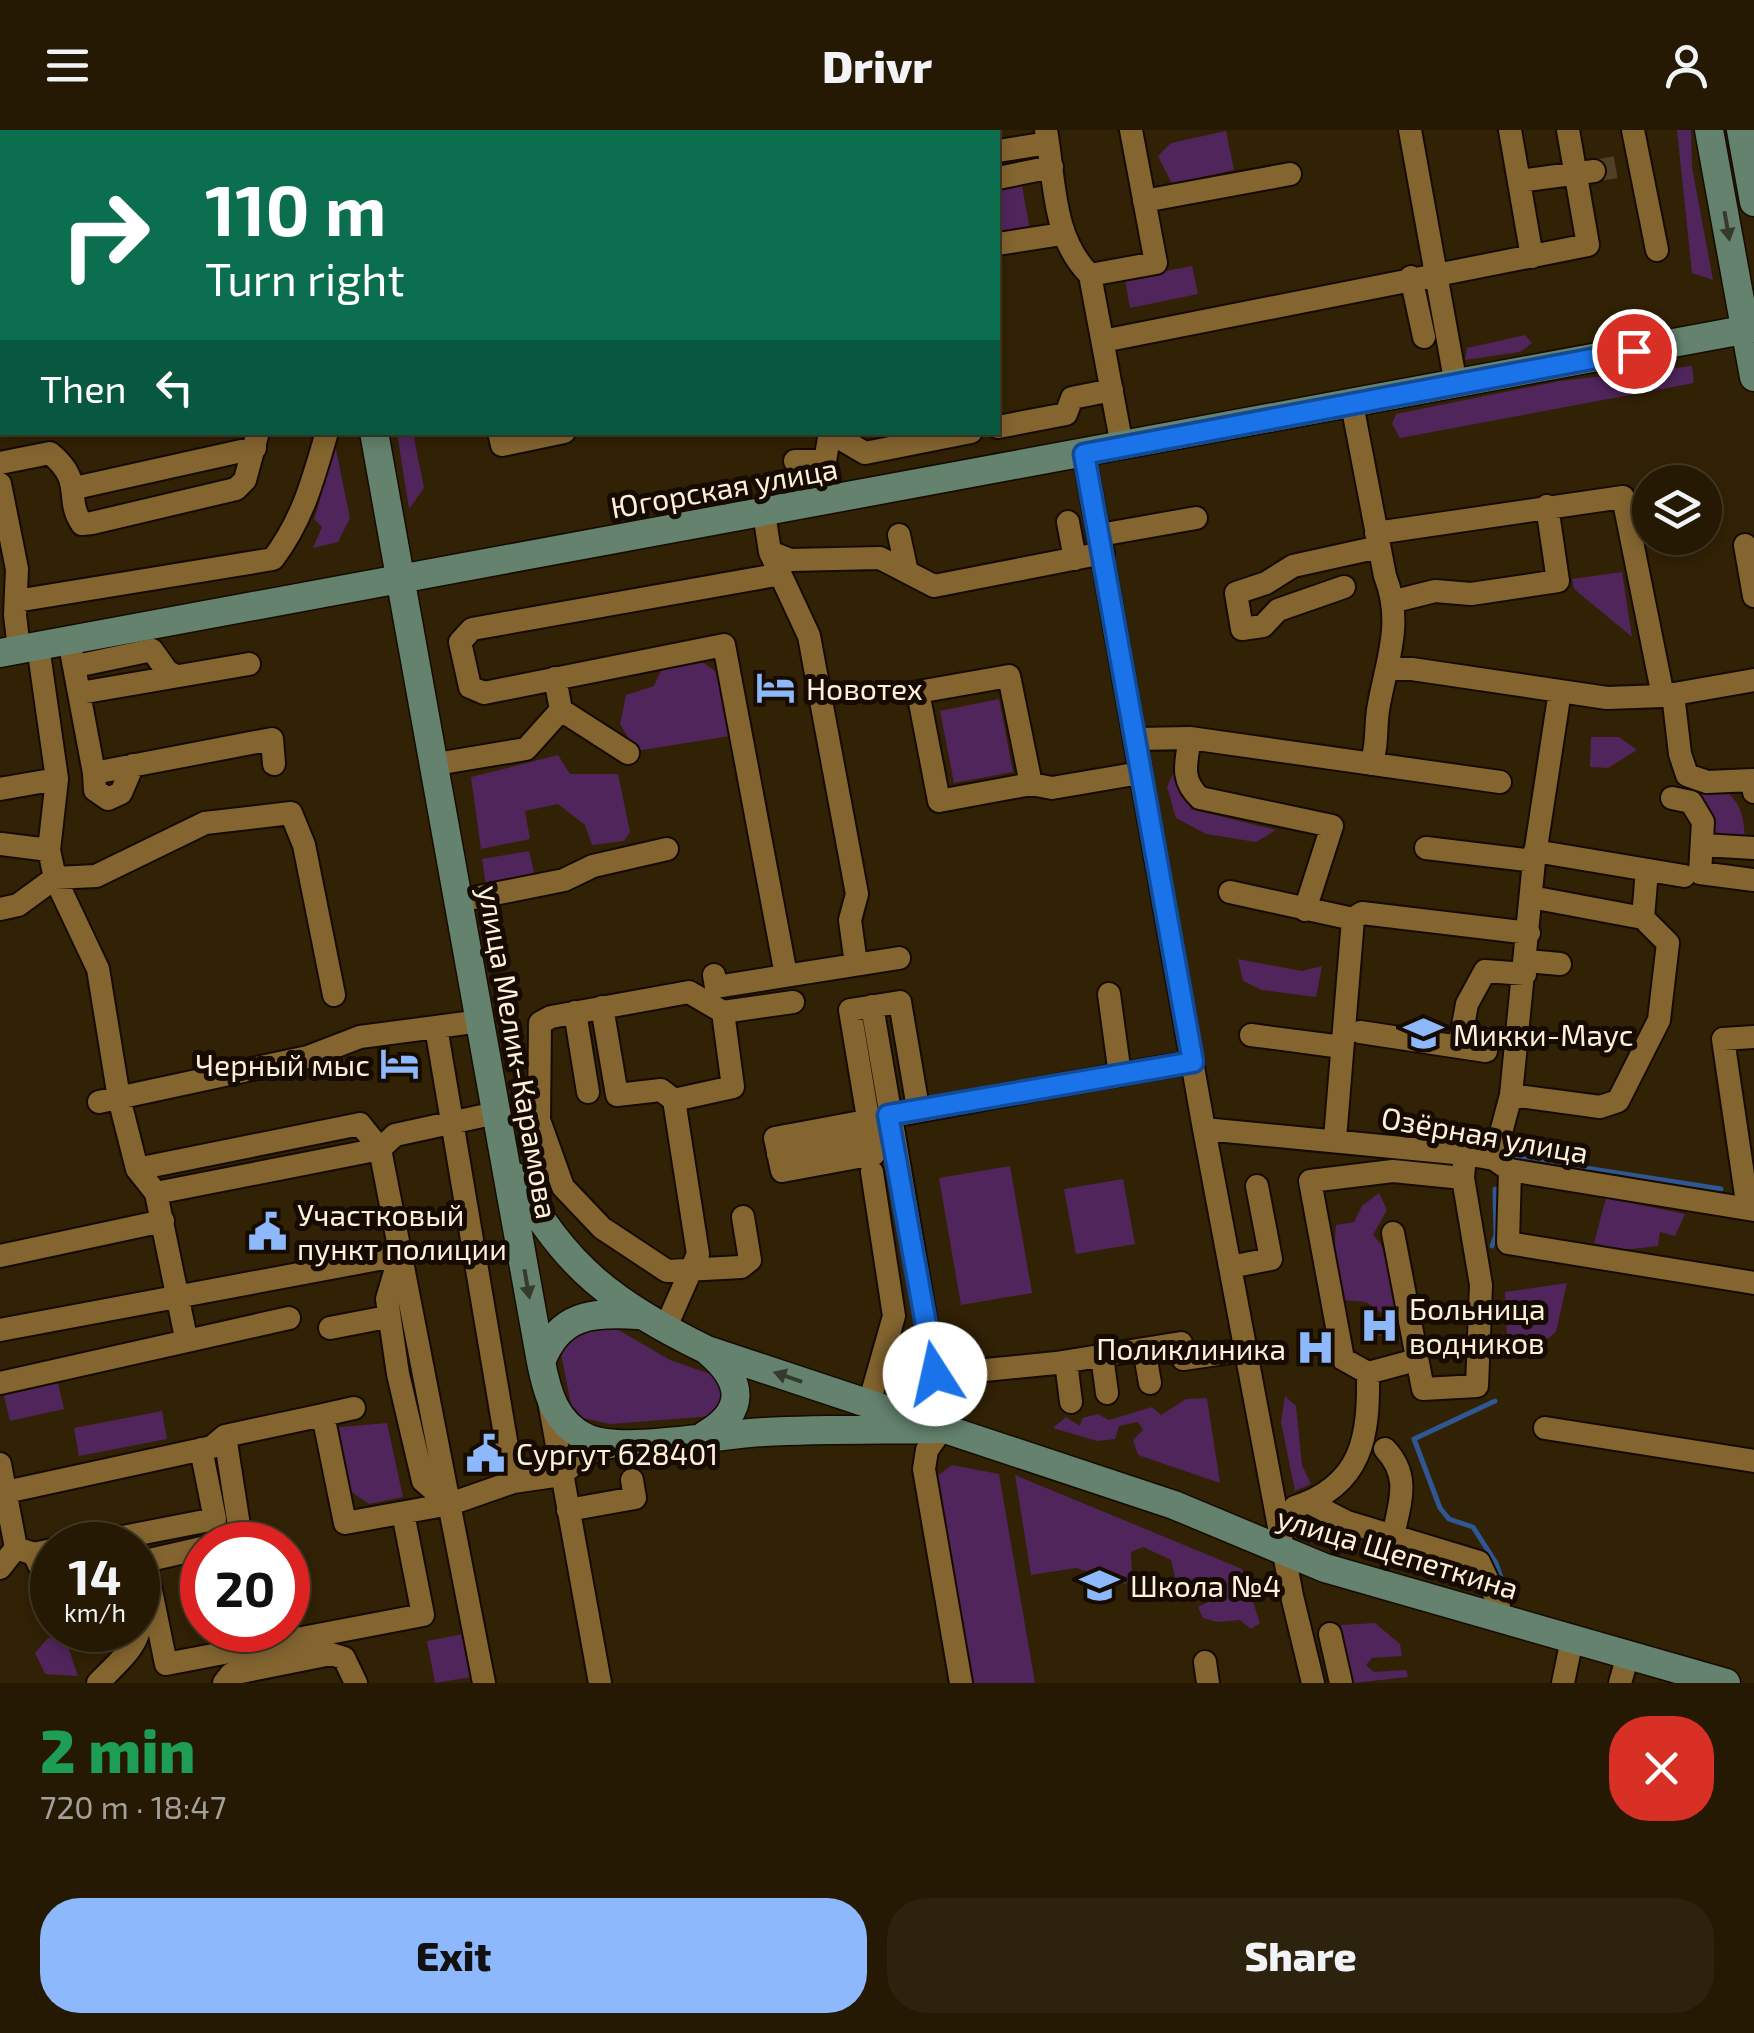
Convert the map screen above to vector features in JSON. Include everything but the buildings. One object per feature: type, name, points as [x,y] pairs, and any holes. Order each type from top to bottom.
[{"type":"main road","points":[[1709,130],[1750,329],[1754,377]]},
{"type":"main road","points":[[1741,130],[1754,202]]},
{"type":"main road","name":"Югорская улица","points":[[19,649],[73,653],[401,578],[1750,329]]},
{"type":"main road","name":"улица Мелик-Карамова","points":[[375,435],[548,1396]]},
{"type":"main road","name":"улица Щепеткина","points":[[504,1153],[547,1230],[568,1257],[652,1322],[706,1350],[1174,1505],[1286,1555],[1628,1656],[1686,1678],[1726,1683]]},
{"type":"main road","points":[[541,1362],[555,1334],[573,1319],[604,1313],[652,1322]]},
{"type":"main road","points":[[704,1436],[733,1413],[736,1398],[732,1379],[706,1350]]},
{"type":"main road","name":"улица Щепеткина","points":[[548,1396],[578,1433],[621,1445],[704,1436],[834,1441],[942,1429]]},
{"type":"street","points":[[1090,275],[1156,263],[1131,130]]},
{"type":"street","points":[[1410,130],[1456,385]]},
{"type":"street","points":[[1510,130],[1532,257]]},
{"type":"street","points":[[1104,341],[1411,278],[1438,278],[1588,245],[1585,172],[1568,130]]},
{"type":"street","points":[[1634,130],[1630,164],[1657,250]]},
{"type":"street","points":[[1000,150],[1047,136],[1062,234],[1069,255],[1090,275],[1122,446]]},
{"type":"street","points":[[1518,181],[1585,172]]},
{"type":"street","points":[[1000,178],[1053,173]]},
{"type":"street","points":[[1024,186],[1053,173]]},
{"type":"street","points":[[1144,201],[1290,174]]},
{"type":"street","points":[[1000,244],[1062,234]]},
{"type":"street","points":[[1411,278],[1424,338]]},
{"type":"street","points":[[1000,428],[1066,414],[1072,398],[1112,390]]},
{"type":"street","points":[[1352,404],[1378,540],[1395,601],[1388,670],[1376,726],[1378,746],[1371,764]]},
{"type":"street","points":[[16,601],[273,559],[296,527],[308,500],[325,435]]},
{"type":"street","points":[[500,435],[502,445],[550,435]]},
{"type":"street","points":[[830,435],[825,461],[832,501]]},
{"type":"street","points":[[834,435],[865,453],[956,435]]},
{"type":"street","points":[[75,488],[256,440]]},
{"type":"street","points":[[0,462],[50,453],[66,466],[75,488],[76,518],[82,524],[236,489],[245,480],[256,440]]},
{"type":"street","points":[[1084,454],[1204,1129],[1313,1683]]},
{"type":"street","points":[[794,461],[825,461]]},
{"type":"street","points":[[0,484],[17,569],[19,649],[58,779],[49,850],[55,878],[98,970],[109,1100],[137,1169],[156,1194],[186,1338]]},
{"type":"street","points":[[1344,587],[1278,610],[1263,626],[1242,628],[1236,594],[1266,583],[1293,566],[1378,540],[1547,506],[1623,497],[1680,754],[1688,774],[1707,782],[1753,780],[1754,792]]},
{"type":"street","points":[[1395,601],[1435,592],[1471,594],[1558,581],[1547,506]]},
{"type":"street","points":[[764,513],[774,560],[809,636],[856,894],[850,920],[868,959]]},
{"type":"street","points":[[774,560],[880,558],[934,586],[1074,559],[1102,544],[1196,518]]},
{"type":"street","points":[[1068,522],[1074,559]]},
{"type":"street","points":[[899,535],[907,572]]},
{"type":"street","points":[[1745,545],[1754,596]]},
{"type":"street","points":[[774,560],[770,576],[472,629],[460,642],[470,687],[484,692],[724,646],[786,976]]},
{"type":"street","points":[[176,676],[167,672],[152,650],[73,653],[94,773],[272,739],[274,764]]},
{"type":"street","points":[[625,684],[655,659]]},
{"type":"street","points":[[80,693],[249,664]]},
{"type":"street","points":[[1388,670],[1412,669],[1608,698],[1668,695],[1754,680]]},
{"type":"street","points":[[1031,784],[1009,676],[918,692],[938,801],[1031,784],[1052,788],[1140,773]]},
{"type":"street","points":[[554,678],[561,710],[628,753]]},
{"type":"street","points":[[1560,691],[1535,856],[1512,1095],[1501,1118],[1508,1243],[1754,1283]]},
{"type":"street","points":[[436,764],[526,749],[561,710]]},
{"type":"street","points":[[1136,739],[1190,738],[1500,782]]},
{"type":"street","points":[[1190,738],[1184,772],[1188,787],[1200,798],[1332,826],[1305,910]]},
{"type":"street","points":[[0,790],[58,779]]},
{"type":"street","points":[[1672,798],[1691,802],[1698,811],[1703,845],[1700,873],[1754,880]]},
{"type":"street","points":[[0,908],[18,905],[55,878],[96,876],[205,823],[291,813],[304,845],[334,995]]},
{"type":"street","points":[[1,844],[49,850]]},
{"type":"street","points":[[459,901],[564,880],[652,845]]},
{"type":"street","points":[[1703,845],[1754,848]]},
{"type":"street","points":[[1426,848],[1535,856],[1684,876]]},
{"type":"street","points":[[1643,918],[1647,870]]},
{"type":"street","points":[[1230,892],[1353,919],[1362,913],[1528,933]]},
{"type":"street","points":[[1512,1095],[1600,1107],[1618,1101],[1659,1020],[1668,944],[1643,918],[1531,897]]},
{"type":"street","points":[[1336,1139],[1348,1095],[1353,919]]},
{"type":"street","points":[[714,975],[716,987],[739,977],[786,976],[868,959],[899,958]]},
{"type":"street","points":[[1459,1048],[1467,1004],[1485,971],[1560,964]]},
{"type":"street","points":[[743,1216],[750,1260],[741,1268],[667,1270],[602,1228],[563,1187],[550,1159],[539,1120],[540,1023],[575,1012],[689,992],[723,1012],[794,1002]]},
{"type":"street","points":[[1108,994],[1120,1074]]},
{"type":"street","points":[[918,1108],[900,1002],[872,1006],[880,1127],[935,1374],[1066,1362],[1181,1344],[1185,1369],[1246,1350]]},
{"type":"street","points":[[602,1007],[616,1096],[661,1090],[674,1100],[698,1254],[691,1270],[652,1322]]},
{"type":"street","points":[[575,1012],[588,1092]]},
{"type":"street","points":[[674,1100],[734,1087],[723,1012]]},
{"type":"street","points":[[109,1100],[308,1058],[360,1038],[481,1021]]},
{"type":"street","points":[[436,1027],[513,1482]]},
{"type":"street","points":[[1250,1036],[1486,1052]]},
{"type":"street","points":[[1751,1210],[1723,1039],[1754,1037]]},
{"type":"street","points":[[778,1154],[880,1127],[918,1108],[1193,1062]]},
{"type":"street","points":[[156,1194],[380,1148],[395,1135],[496,1113]]},
{"type":"street","points":[[137,1169],[360,1124],[380,1148],[484,1683]]},
{"type":"street","name":"Озёрная улица","points":[[1204,1129],[1466,1154],[1751,1210]]},
{"type":"street","points":[[1393,1233],[1423,1389],[1477,1386],[1481,1285],[1463,1178],[1466,1154]]},
{"type":"street","points":[[868,1404],[894,1316],[872,1172]]},
{"type":"street","points":[[1416,1360],[1368,1372],[1343,1359],[1310,1182],[1393,1172],[1463,1178]]},
{"type":"street","points":[[1230,1266],[1270,1259],[1257,1186]]},
{"type":"street","points":[[0,1256],[163,1221]]},
{"type":"street","points":[[0,1330],[400,1255]]},
{"type":"street","points":[[400,1255],[387,1299],[388,1316],[423,1481],[450,1504]]},
{"type":"street","points":[[330,1328],[388,1316]]},
{"type":"street","points":[[0,1382],[289,1318]]},
{"type":"street","points":[[1144,1349],[1150,1383]]},
{"type":"street","points":[[1102,1356],[1107,1393]]},
{"type":"street","points":[[1066,1362],[1071,1402]]},
{"type":"street","points":[[1276,1510],[1308,1502],[1347,1474],[1360,1456],[1368,1420],[1368,1372]]},
{"type":"street","name":"улица Мелик-Карамова","points":[[548,1396],[600,1683]]},
{"type":"street","points":[[6,1492],[201,1449],[225,1436],[354,1408]]},
{"type":"street","points":[[323,1415],[345,1523],[450,1504],[513,1482],[561,1474],[586,1454],[621,1445]]},
{"type":"street","points":[[1545,1428],[1754,1461]]},
{"type":"street","points":[[942,1429],[928,1450],[924,1469],[961,1683]]},
{"type":"street","points":[[225,1436],[239,1522]]},
{"type":"street","points":[[160,1533],[214,1520],[201,1449]]},
{"type":"street","points":[[1384,1449],[1398,1464],[1404,1485],[1393,1536]]},
{"type":"street","points":[[0,1464],[6,1492],[30,1543]]},
{"type":"street","points":[[568,1510],[635,1498],[632,1480]]},
{"type":"street","points":[[1308,1502],[1328,1516],[1479,1562],[1499,1604],[1497,1618]]},
{"type":"street","points":[[310,1630],[423,1614],[403,1513]]},
{"type":"street","points":[[0,1568],[30,1553]]},
{"type":"street","points":[[180,1553],[145,1562],[166,1664],[208,1652]]},
{"type":"street","points":[[1330,1634],[1341,1683]]},
{"type":"street","points":[[1563,1683],[1572,1639]]},
{"type":"street","points":[[98,1683],[126,1652]]},
{"type":"street","points":[[228,1678],[331,1654],[344,1658],[356,1683]]},
{"type":"street","points":[[1620,1683],[1628,1656]]},
{"type":"shaded area","points":[[1677,130],[1691,130],[1692,167],[1713,280],[1692,273]]},
{"type":"shaded area","points":[[1226,131],[1234,170],[1172,184],[1158,156],[1171,143]]},
{"type":"shaded area","points":[[1021,180],[1030,230],[1000,236],[1000,185]]},
{"type":"shaded area","points":[[1192,266],[1198,294],[1130,308],[1125,279]]},
{"type":"shaded area","points":[[1525,335],[1532,343],[1520,352],[1465,360],[1467,348]]},
{"type":"shaded area","points":[[1692,366],[1694,383],[1400,438],[1392,424],[1396,414],[1560,381]]},
{"type":"shaded area","points":[[397,435],[413,435],[424,488],[409,509]]},
{"type":"shaded area","points":[[334,440],[350,518],[338,542],[313,548],[322,527],[314,519]]},
{"type":"shaded area","points":[[1622,572],[1632,637],[1574,589],[1572,579]]},
{"type":"shaded area","points":[[701,661],[718,673],[730,736],[636,751],[620,724],[626,695],[654,686],[662,668]]},
{"type":"shaded area","points":[[999,699],[1013,772],[954,783],[940,711]]},
{"type":"shaded area","points":[[1591,737],[1619,737],[1637,750],[1608,768],[1590,767]]},
{"type":"shaded area","points":[[558,755],[570,774],[618,774],[630,832],[624,841],[592,845],[585,825],[558,804],[525,811],[530,839],[481,849],[471,777]]},
{"type":"shaded area","points":[[1174,771],[1191,809],[1276,830],[1256,842],[1206,834],[1176,818],[1167,787]]},
{"type":"shaded area","points":[[1697,793],[1728,793],[1742,815],[1745,841],[1709,839]]},
{"type":"shaded area","points":[[529,851],[536,881],[487,892],[482,859]]},
{"type":"shaded area","points":[[1238,959],[1302,971],[1322,966],[1316,997],[1262,990],[1243,981]]},
{"type":"shaded area","points":[[1010,1166],[1032,1293],[961,1305],[939,1178]]},
{"type":"shaded area","points":[[1123,1179],[1135,1244],[1076,1254],[1064,1189]]},
{"type":"shaded area","points":[[1379,1193],[1387,1210],[1373,1235],[1391,1271],[1396,1302],[1393,1344],[1377,1334],[1383,1314],[1366,1302],[1344,1300],[1333,1263],[1336,1225],[1354,1222],[1362,1206]]},
{"type":"shaded area","points":[[1606,1198],[1685,1214],[1675,1236],[1660,1232],[1658,1246],[1622,1250],[1594,1243]]},
{"type":"shaded area","points":[[1567,1283],[1556,1332],[1541,1344],[1507,1339],[1505,1292]]},
{"type":"shaded area","points":[[603,1321],[670,1360],[716,1376],[727,1399],[713,1416],[610,1424],[583,1418],[571,1404],[560,1349],[569,1330]]},
{"type":"shaded area","points":[[56,1375],[64,1409],[10,1421],[2,1388]]},
{"type":"shaded area","points":[[1285,1396],[1296,1406],[1302,1465],[1311,1484],[1295,1491],[1281,1422]]},
{"type":"shaded area","points":[[1207,1398],[1220,1483],[1138,1455],[1133,1440],[1143,1430],[1138,1422],[1119,1426],[1115,1439],[1097,1441],[1053,1428],[1066,1417],[1080,1426],[1082,1418],[1098,1414],[1109,1420],[1152,1407],[1161,1415],[1186,1399]]},
{"type":"shaded area","points":[[162,1411],[167,1439],[79,1456],[74,1428]]},
{"type":"shaded area","points":[[387,1423],[403,1497],[369,1504],[346,1488],[333,1433],[340,1427]]},
{"type":"shaded area","points":[[952,1465],[999,1474],[1035,1683],[971,1683],[933,1479]]},
{"type":"shaded area","points":[[1015,1475],[1242,1569],[1260,1623],[1251,1629],[1240,1620],[1217,1622],[1203,1618],[1198,1607],[1211,1601],[1206,1592],[1177,1585],[1171,1560],[1143,1547],[1131,1552],[1132,1579],[1125,1584],[1076,1568],[1031,1575]]},
{"type":"shaded area","points":[[1375,1623],[1400,1644],[1402,1656],[1372,1658],[1366,1665],[1374,1672],[1406,1670],[1408,1677],[1353,1683],[1341,1625]]},
{"type":"shaded area","points":[[463,1634],[471,1677],[435,1683],[427,1641]]},
{"type":"shaded area","points":[[70,1652],[78,1676],[45,1674],[35,1653]]},
{"type":"waterway","points":[[1514,1157],[1721,1189]]},
{"type":"waterway","points":[[1492,1246],[1496,1235],[1495,1189]]},
{"type":"waterway","points":[[1495,1401],[1414,1439],[1440,1508],[1449,1519],[1473,1527],[1496,1563],[1508,1597]]},
{"type":"tunnel","points":[[1594,171],[1622,166]]},
{"type":"place","name":"Новотех","points":[[776,688]]},
{"type":"place","name":"Микки-Маус","points":[[1423,1034]]},
{"type":"place","name":"Черный мыс","points":[[400,1064]]},
{"type":"place","name":"Участковый пункт полиции","points":[[267,1231]]},
{"type":"place","name":"Больница водников","points":[[1379,1325]]},
{"type":"place","name":"Поликлиника","points":[[1316,1348]]},
{"type":"place","name":"Сургут 628401","points":[[486,1453]]},
{"type":"place","name":"Школа №4","points":[[1100,1585]]},
{"type":"route","points":[[935,1374],[888,1115],[1193,1062],[1084,454],[1634,351]]}]
